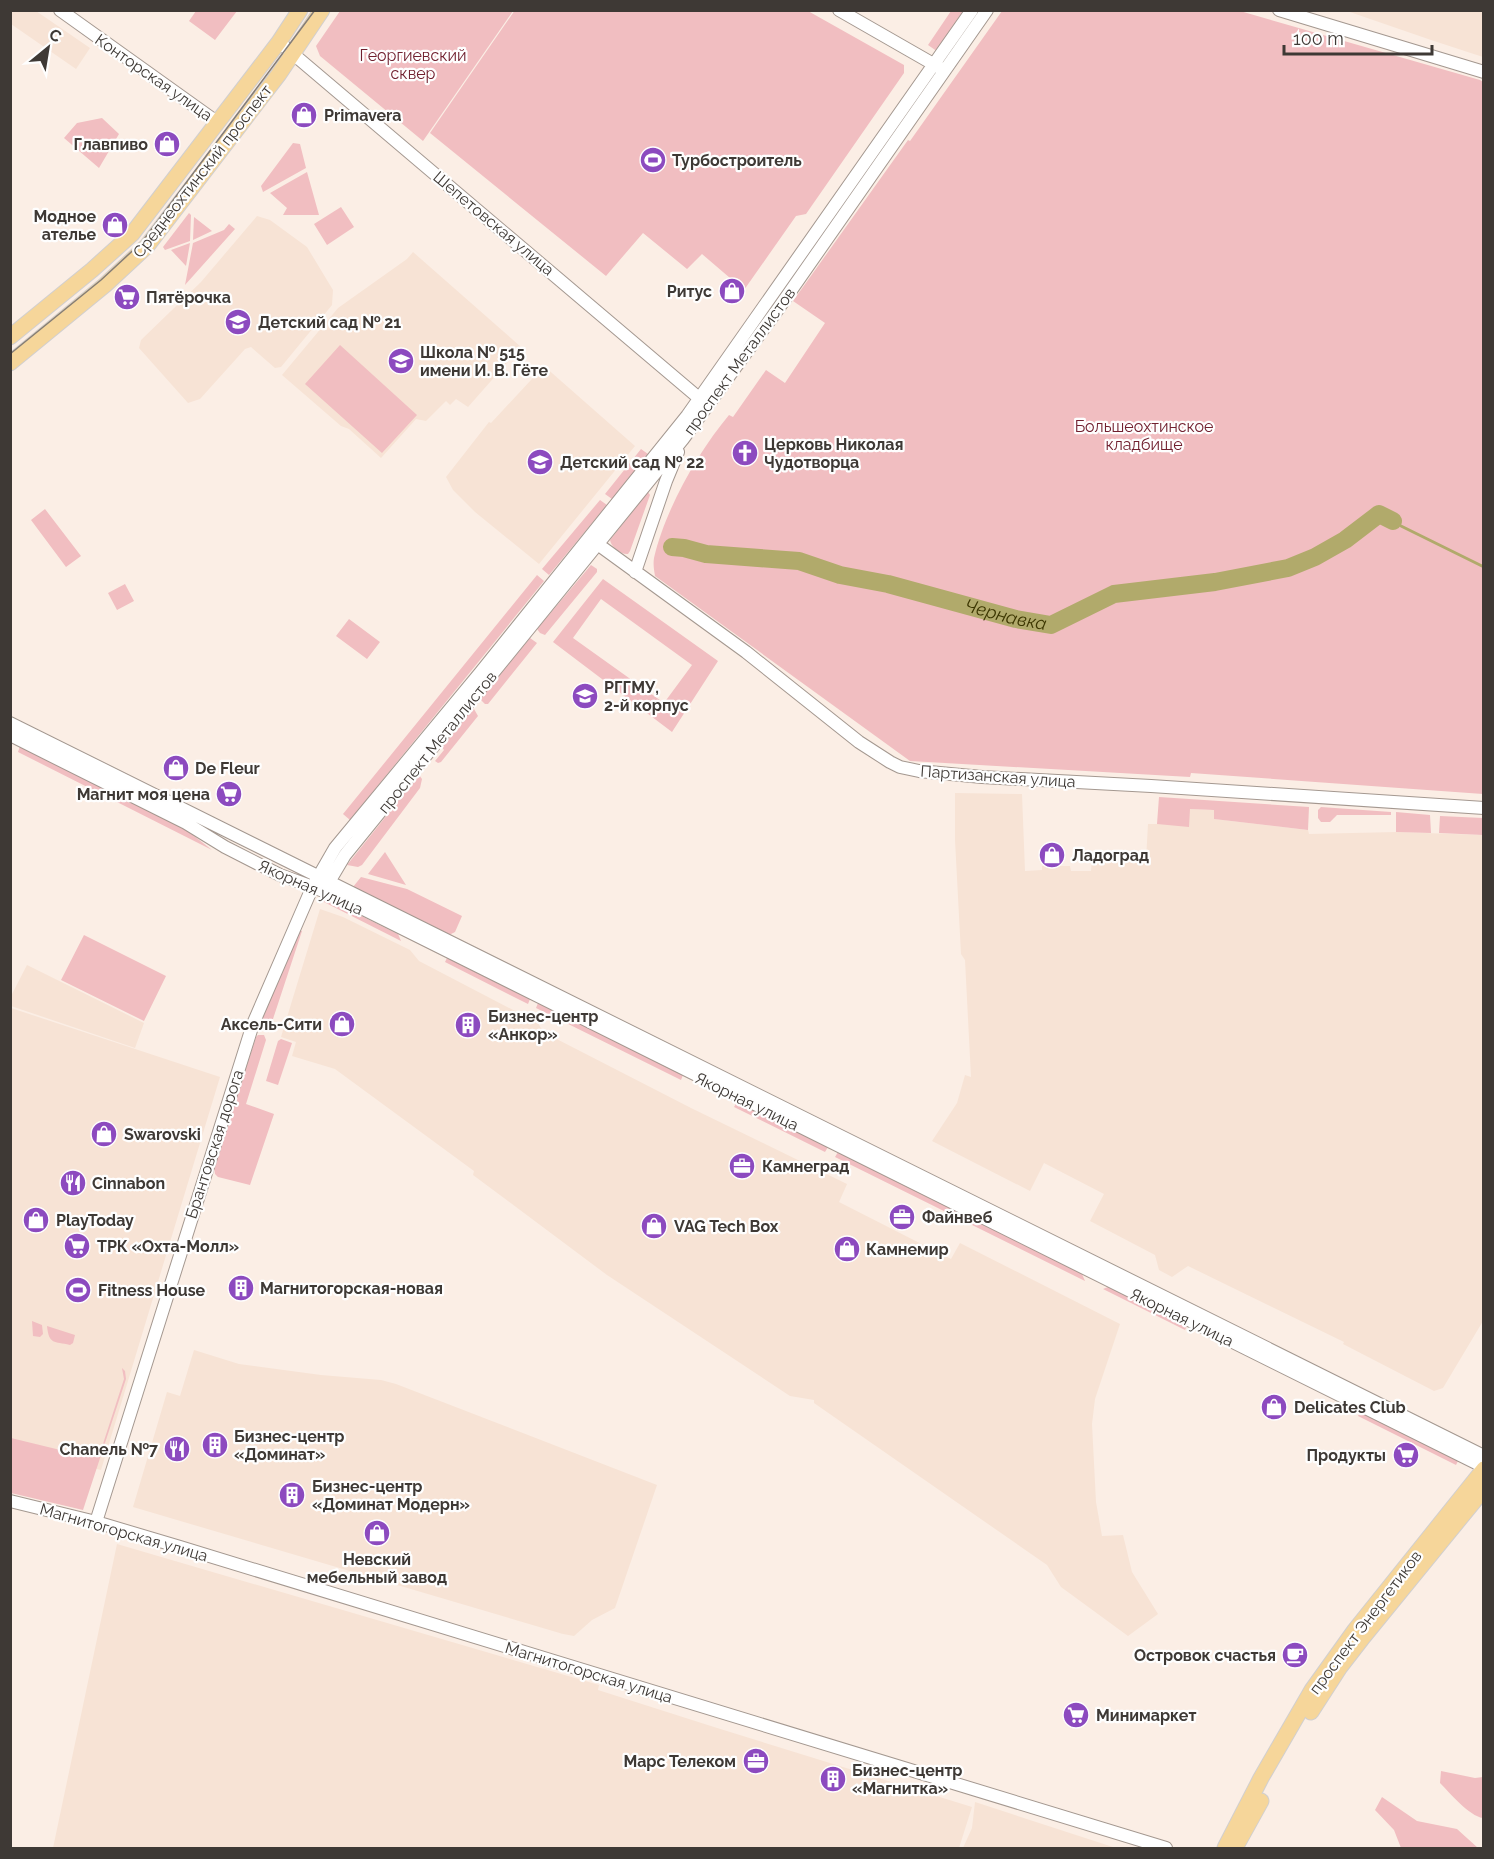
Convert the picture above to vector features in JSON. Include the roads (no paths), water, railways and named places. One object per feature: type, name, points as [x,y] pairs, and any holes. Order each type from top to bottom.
[{"type":"main road","name":"Среднеохтинский проспект","points":[[10,337],[132,234],[279,42],[300,10]]},
{"type":"main road","name":"Среднеохтинский проспект","points":[[10,363],[105,285],[147,246],[293,53],[322,10]]},
{"type":"main road","name":"проспект Энергетиков","points":[[1225,1848],[1261,1778],[1312,1690],[1356,1630],[1484,1468]]},
{"type":"main road","name":"проспект Энергетиков","points":[[1235,1848],[1300,1730],[1340,1667],[1484,1489]]},
{"type":"street","name":"Конторская улица","points":[[60,10],[218,123]]},
{"type":"street","points":[[838,10],[940,68]]},
{"type":"street","name":"проспект Металлистов","points":[[940,68],[972,10]]},
{"type":"street","name":"проспект Металлистов","points":[[593,541],[704,402],[940,68],[987,10]]},
{"type":"street","points":[[1280,10],[1484,72]]},
{"type":"street","name":"Шепетовская улица","points":[[279,42],[704,402]]},
{"type":"street","name":"проспект Металлистов","points":[[323,879],[335,848],[593,541],[683,439],[704,402]]},
{"type":"street","points":[[635,572],[683,439]]},
{"type":"street","name":"Партизанская улица","points":[[593,541],[746,652],[859,742],[900,767],[982,777],[1484,808]]},
{"type":"street","name":"Якорная улица","points":[[10,723],[1484,1456]]},
{"type":"street","name":"Якорная улица","points":[[10,735],[186,823],[225,847],[287,878],[337,896],[1484,1468]]},
{"type":"street","points":[[312,888],[323,879]]},
{"type":"street","name":"Брантовская дорога","points":[[96,1522],[252,1024],[312,888]]},
{"type":"street","name":"Магнитогорская улица","points":[[10,1501],[96,1522],[1166,1848]]},
{"type":"waterway","name":"Чернавка","points":[[672,547],[706,554],[799,561],[840,575],[888,584],[1016,619],[1051,625],[1114,594],[1215,582],[1288,568],[1315,557],[1345,540],[1379,514],[1393,521]]},
{"type":"waterway","points":[[1401,526],[1484,567]]},
{"type":"tram line","points":[[10,354],[101,280],[142,242],[315,10]]},
{"type":"place","name":"Primavera","points":[[304,115]]},
{"type":"place","name":"Главпиво","points":[[167,144]]},
{"type":"place","name":"Турбостроитель","points":[[653,160]]},
{"type":"place","name":"Модное ателье","points":[[115,225]]},
{"type":"place","name":"Ритус","points":[[732,291]]},
{"type":"place","name":"Пятёрочка","points":[[127,297]]},
{"type":"place","name":"Детский сад № 21","points":[[238,322]]},
{"type":"place","name":"Школа № 515 имени И. В. Гёте","points":[[401,361]]},
{"type":"place","name":"Церковь Николая Чудотворца","points":[[745,453]]},
{"type":"place","name":"Детский сад № 22","points":[[540,462]]},
{"type":"place","name":"РГГМУ, 2-й корпус","points":[[585,696]]},
{"type":"place","name":"De Fleur","points":[[176,768]]},
{"type":"place","name":"Магнит моя цена","points":[[229,794]]},
{"type":"place","name":"Ладоград","points":[[1052,855]]},
{"type":"place","name":"Аксель-Сити","points":[[342,1024]]},
{"type":"place","name":"Бизнес-центр «Анкор»","points":[[468,1025]]},
{"type":"place","name":"Swarovski","points":[[104,1134]]},
{"type":"place","name":"Камнеград","points":[[742,1166]]},
{"type":"place","name":"Cinnabon","points":[[73,1183]]},
{"type":"place","name":"Файнвеб","points":[[902,1217]]},
{"type":"place","name":"PlayToday","points":[[36,1220]]},
{"type":"place","name":"VAG Tech Box","points":[[654,1226]]},
{"type":"place","name":"ТРК «Охта-Молл»","points":[[77,1246]]},
{"type":"place","name":"Камнемир","points":[[847,1249]]},
{"type":"place","name":"Магнитогорская-новая","points":[[241,1288]]},
{"type":"place","name":"Fitness House","points":[[78,1290]]},
{"type":"place","name":"Delicates Club","points":[[1274,1407]]},
{"type":"place","name":"Бизнес-центр «Доминат»","points":[[215,1445]]},
{"type":"place","name":"Chaneль №7","points":[[177,1449]]},
{"type":"place","name":"Продукты","points":[[1406,1455]]},
{"type":"place","name":"Бизнес-центр «Доминат Модерн»","points":[[292,1495]]},
{"type":"place","name":"Невский мебельный завод","points":[[377,1533]]},
{"type":"place","name":"Островок счастья","points":[[1295,1655]]},
{"type":"place","name":"Минимаркет","points":[[1076,1715]]},
{"type":"place","name":"Марс Телеком","points":[[756,1761]]},
{"type":"place","name":"Бизнес-центр «Магнитка»","points":[[833,1779]]},
{"type":"park label","name":"Георгиевский сквер","points":[[413,64]]},
{"type":"park label","name":"Большеохтинское кладбище","points":[[1144,435]]}]
